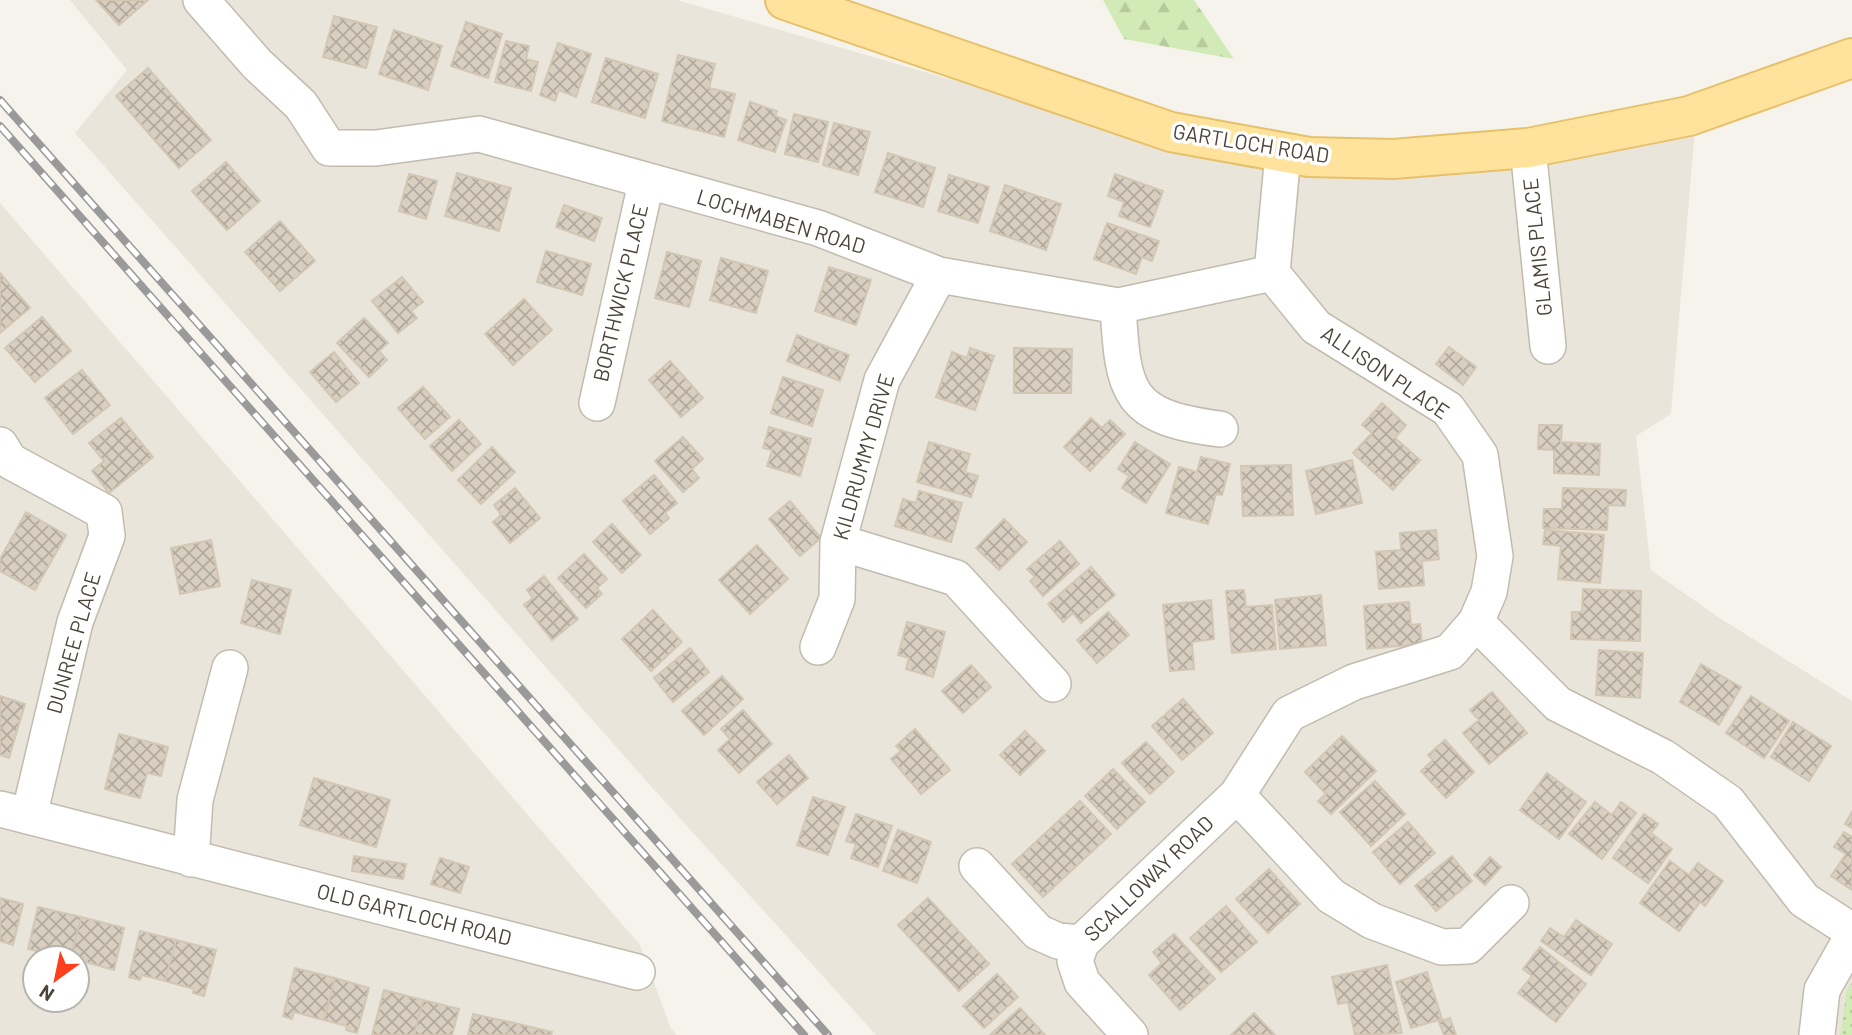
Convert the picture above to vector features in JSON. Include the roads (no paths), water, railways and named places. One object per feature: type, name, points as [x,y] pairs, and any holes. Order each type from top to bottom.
[{"type":"main road","name":"GARTLOCH ROAD","points":[[785,0],[1171,132],[1310,157],[1393,159],[1528,148],[1689,116],[1852,58]]},
{"type":"street","name":"LOCHMABEN ROAD","points":[[201,0],[257,64],[301,105],[329,148],[376,148],[479,134],[646,183],[818,228],[939,275],[1118,306],[1272,274]]},
{"type":"street","name":"GLAMIS PLACE","points":[[1528,148],[1548,346]]},
{"type":"street","points":[[1272,274],[1283,153]]},
{"type":"street","name":"BORTHWICK PLACE","points":[[597,403],[646,183]]},
{"type":"street","name":"ALLISON PLACE","points":[[1237,795],[1289,714],[1354,682],[1450,652],[1476,622],[1489,592],[1495,556],[1480,454],[1448,409],[1316,327],[1272,274]]},
{"type":"street","name":"KILDRUMMY DRIVE","points":[[818,647],[837,599],[838,542],[883,380],[939,275]]},
{"type":"street","points":[[1118,306],[1121,366],[1127,386],[1150,409],[1177,424],[1220,429]]},
{"type":"street","name":"DUNREE PLACE","points":[[0,445],[10,461],[104,512],[107,536],[75,622],[15,812]]},
{"type":"street","points":[[838,542],[956,578],[1053,684]]},
{"type":"street","points":[[1476,622],[1559,704],[1664,757],[1728,802],[1804,900],[1852,931]]},
{"type":"street","points":[[191,859],[195,800],[230,668]]},
{"type":"street","points":[[1237,795],[1331,897],[1372,921],[1442,947],[1468,946],[1511,903]]},
{"type":"street","name":"SCALLOWAY ROAD","points":[[1130,1035],[1082,982],[1075,961],[1081,943],[1237,795]]},
{"type":"street","name":"OLD GARTLOCH ROAD","points":[[15,812],[637,972]]},
{"type":"street","points":[[977,866],[1038,932],[1058,942],[1081,943]]},
{"type":"street","points":[[1817,1035],[1822,990],[1852,937]]},
{"type":"railway","points":[[0,100],[828,1035]]},
{"type":"railway","points":[[0,126],[804,1035]]}]
